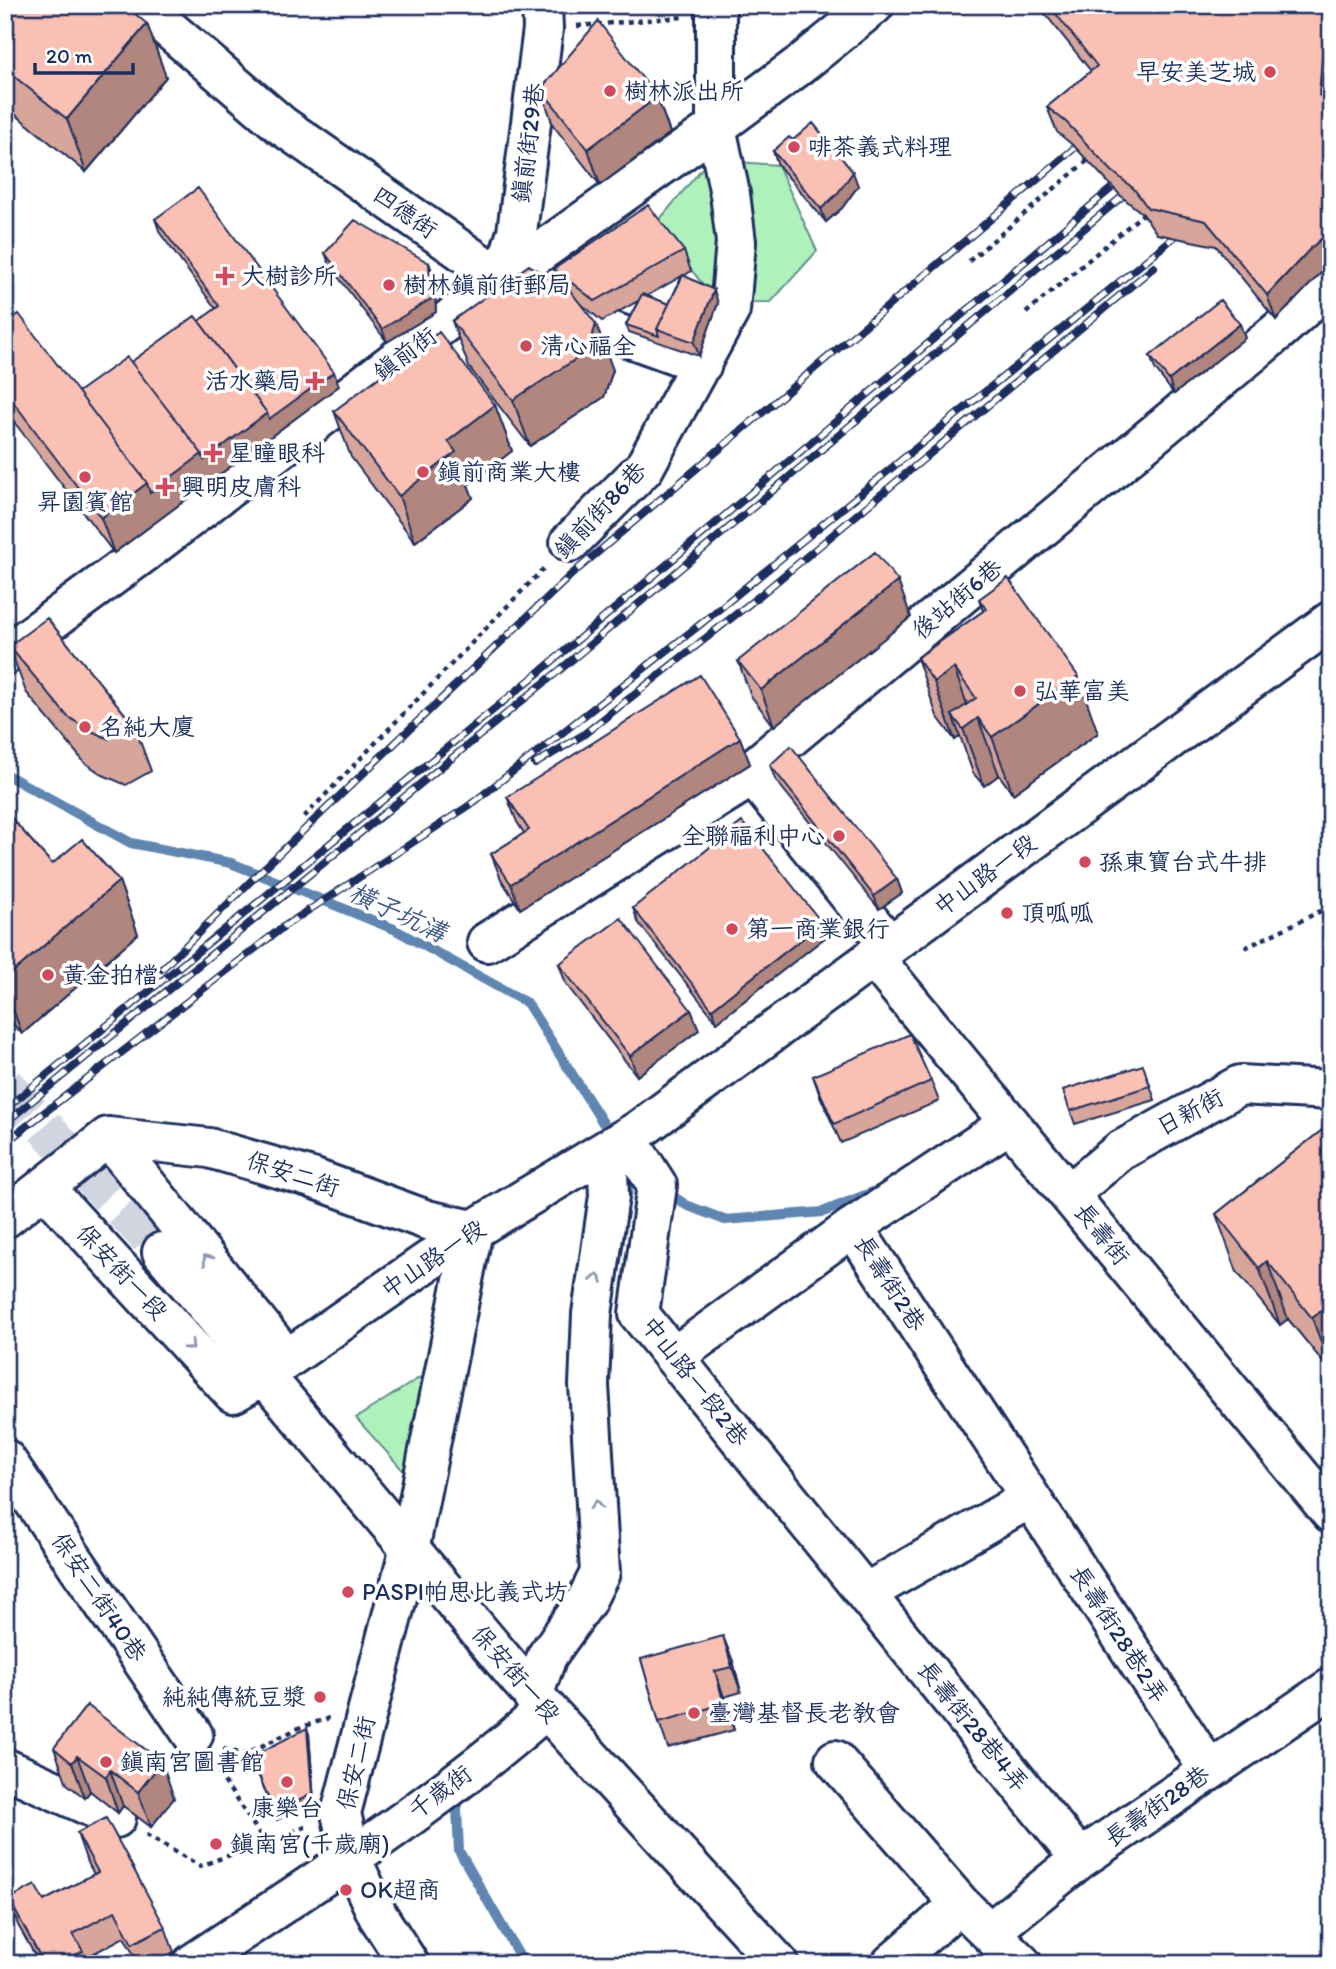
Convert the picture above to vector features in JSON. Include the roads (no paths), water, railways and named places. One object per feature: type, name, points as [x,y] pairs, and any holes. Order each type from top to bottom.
[{"type":"street","name":"四德街","points":[[141,5],[281,125],[502,279],[594,325],[702,364]]},
{"type":"street","name":"鎮前街","points":[[5,655],[145,552],[502,279],[800,65],[874,5]]},
{"type":"street","name":"鎮前街86巷","points":[[570,542],[644,468],[730,310],[736,242],[730,194],[716,127],[715,9]]},
{"type":"street","name":"鎮前街29巷","points":[[502,279],[517,232],[542,17]]},
{"type":"street","name":"後站街6巷","points":[[487,942],[753,776],[755,767],[1282,328],[1331,283]]},
{"type":"street","name":"中山路一段","points":[[264,1375],[473,1230],[624,1139],[1331,621]]},
{"type":"street","points":[[753,776],[881,951]]},
{"type":"street","name":"長壽街","points":[[881,951],[1010,1123],[1331,1513]]},
{"type":"street","name":"日新街","points":[[1069,1194],[1119,1151],[1240,1085],[1331,1090]]},
{"type":"street","name":"長壽街2巷","points":[[1010,1123],[853,1227],[1030,1498]]},
{"type":"street","points":[[5,1218],[108,1137],[275,1344],[264,1375]]},
{"type":"street","name":"保安二街","points":[[108,1137],[209,1148],[312,1178],[427,1220],[473,1230],[409,1550],[341,1813],[352,1858],[378,1916],[409,1964]]},
{"type":"street","name":"中山路一段2巷","points":[[624,1139],[657,1185],[639,1314],[866,1593]]},
{"type":"street","name":"千歲街","points":[[191,1964],[352,1858],[498,1749],[586,1601],[600,1573],[589,1385],[592,1314],[609,1195],[624,1139]]},
{"type":"street","name":"保安街一段","points":[[44,1187],[233,1393],[264,1375]]},
{"type":"street","points":[[675,1356],[853,1227]]},
{"type":"street","name":"保安街一段","points":[[162,1252],[409,1550],[779,1964]]},
{"type":"street","name":"保安二街40巷","points":[[5,1459],[193,1736]]},
{"type":"street","points":[[866,1593],[1030,1498]]},
{"type":"street","name":"長壽街28巷2弄","points":[[1030,1498],[1209,1770]]},
{"type":"street","name":"長壽街28巷4弄","points":[[866,1593],[1080,1859]]},
{"type":"street","name":"長壽街28巷","points":[[990,1932],[1080,1859],[1331,1688]]},
{"type":"street","points":[[835,1760],[960,1905],[1022,1964]]},
{"type":"street","points":[[5,1768],[116,1818]]},
{"type":"street","points":[[891,1964],[960,1905]]},
{"type":"waterway","name":"橫子坑溝","points":[[5,774],[131,843],[231,863],[394,929],[527,1003],[612,1137]]},
{"type":"waterway","points":[[625,1203],[633,1169]]},
{"type":"waterway","points":[[666,1191],[686,1205],[725,1220],[823,1212],[878,1190]]},
{"type":"waterway","points":[[460,1795],[457,1809],[459,1851],[524,1964]]},
{"type":"tunnel","points":[[5,1085],[162,1252]]},
{"type":"railway","points":[[162,969],[571,575],[1091,134]]},
{"type":"railway","points":[[5,1109],[542,670],[1126,176]]},
{"type":"railway","points":[[5,1123],[561,669],[1137,184]]},
{"type":"railway","points":[[5,1143],[283,927],[470,805],[697,627],[1189,225]]},
{"type":"railway","points":[[535,764],[583,735],[758,597],[1154,267]]},
{"type":"place","name":"早安美芝城","points":[[1270,72]]},
{"type":"place","name":"樹林派出所","points":[[610,91]]},
{"type":"place","name":"啡茶義式料理","points":[[794,147]]},
{"type":"place","name":"大樹診所","points":[[225,276]]},
{"type":"place","name":"樹林鎮前街郵局","points":[[389,285]]},
{"type":"place","name":"清心福全","points":[[526,346]]},
{"type":"place","name":"活水藥局","points":[[315,381]]},
{"type":"place","name":"星瞳眼科","points":[[213,453]]},
{"type":"place","name":"鎮前商業大樓","points":[[423,472]]},
{"type":"place","name":"昇園賓館","points":[[85,477]]},
{"type":"place","name":"興明皮膚科","points":[[165,487]]},
{"type":"place","name":"弘華富美","points":[[1020,691]]},
{"type":"place","name":"名純大廈","points":[[85,727]]},
{"type":"place","name":"全聯福利中心","points":[[839,836]]},
{"type":"place","name":"孫東寶台式牛排","points":[[1085,862]]},
{"type":"place","name":"頂呱呱","points":[[1007,913]]},
{"type":"place","name":"第一商業銀行","points":[[732,929]]},
{"type":"place","name":"黃金拍檔","points":[[48,975]]},
{"type":"place","name":"PASPI帕思比義式坊","points":[[348,1592]]},
{"type":"place","name":"純純傳統豆漿","points":[[320,1697]]},
{"type":"place","name":"臺灣基督長老教會","points":[[694,1713]]},
{"type":"place","name":"鎮南宮圖書館","points":[[106,1762]]},
{"type":"place","name":"康樂台","points":[[287,1782]]},
{"type":"place","name":"鎮南宮(千歲廟)","points":[[216,1844]]},
{"type":"place","name":"OK超商","points":[[346,1890]]}]
